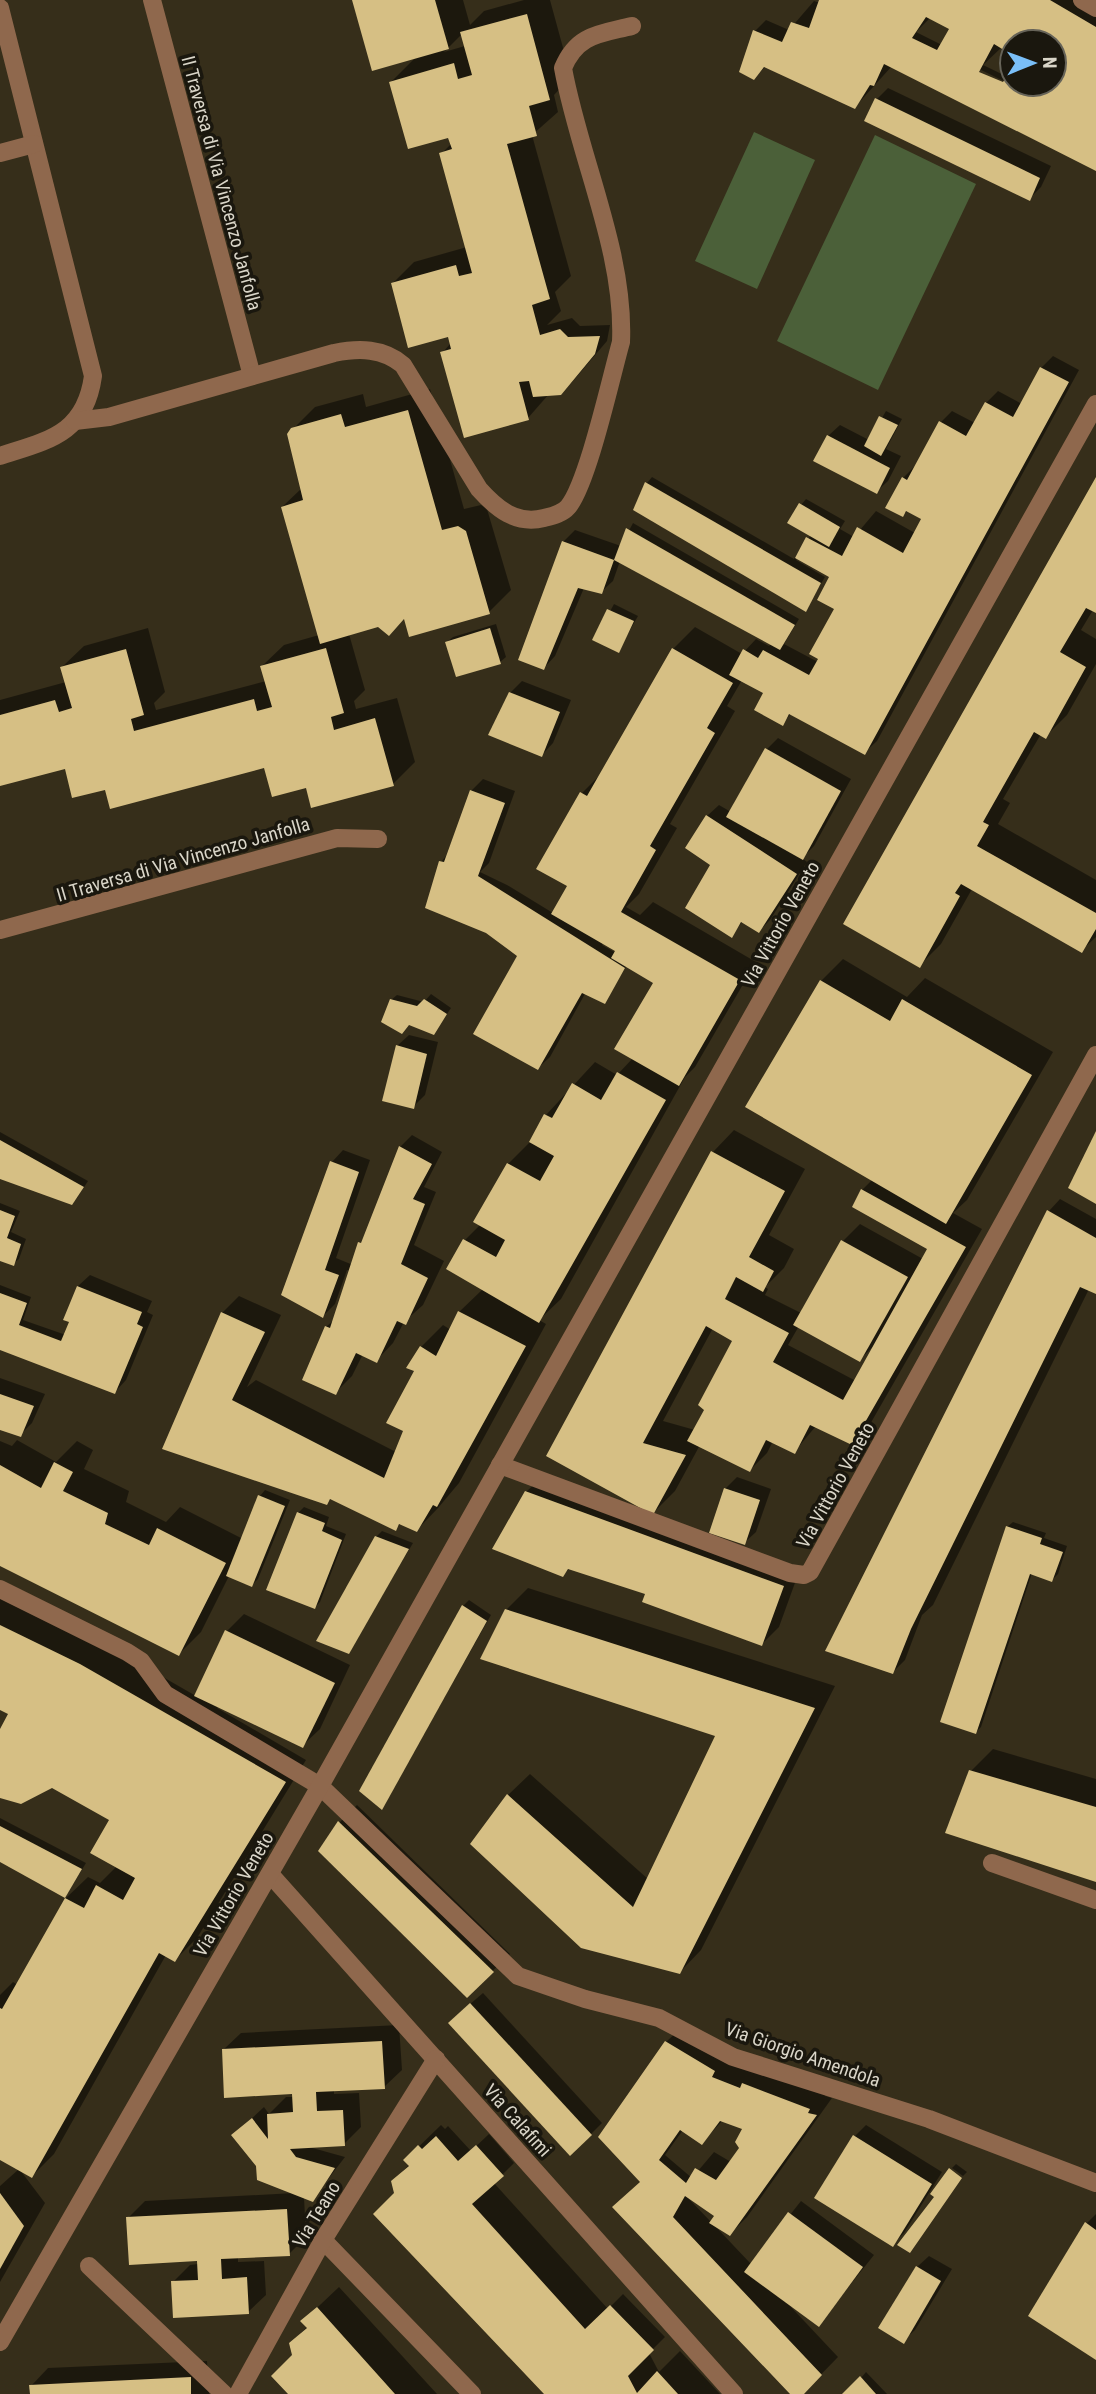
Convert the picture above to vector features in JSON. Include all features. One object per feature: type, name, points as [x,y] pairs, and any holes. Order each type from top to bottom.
[{"type":"street","name":"II Traversa di Via Vincenzo Janfolla","points":[[152,0],[252,376]]},
{"type":"street","points":[[1082,0],[1096,8]]},
{"type":"street","points":[[0,8],[92,362],[91,393],[75,422],[52,439],[0,456]]},
{"type":"street","points":[[75,422],[109,417],[349,350],[366,349],[392,356],[403,365],[479,489],[495,507],[516,519],[537,520],[556,515],[568,507],[582,478],[621,342],[622,322],[616,277],[563,68],[570,50],[586,38],[632,26]]},
{"type":"street","points":[[0,153],[34,144]]},
{"type":"street","name":"Via Vittorio Veneto","points":[[0,2342],[320,1786],[1096,404]]},
{"type":"street","name":"II Traversa di Via Vincenzo Janfolla","points":[[0,930],[337,838],[378,839]]},
{"type":"street","name":"Via Vittorio Veneto","points":[[500,1465],[790,1573],[804,1575],[810,1572],[1096,1055]]},
{"type":"street","name":"Via Giorgio Amendola","points":[[0,1589],[127,1652],[141,1661],[165,1694],[320,1786],[518,1976],[585,1999],[659,2018],[733,2057],[865,2097],[1096,2183]]},
{"type":"street","points":[[992,1863],[1096,1900]]},
{"type":"street","name":"Via Calafimi","points":[[270,1874],[734,2394]]},
{"type":"street","name":"Via Teano","points":[[238,2394],[324,2240],[436,2059]]},
{"type":"street","points":[[324,2240],[472,2394]]},
{"type":"street","points":[[89,2266],[224,2394]]},
{"type":"green space","points":[[754,132],[815,160],[757,289],[695,261]]},
{"type":"green space","points":[[875,135],[976,184],[878,390],[777,341]]},
{"type":"building","points":[[352,0],[435,0],[449,49],[372,71]]},
{"type":"building","points":[[819,0],[1050,0],[1096,27],[1096,171],[884,64],[874,86],[870,85],[855,109],[764,67],[754,80],[739,72],[753,30],[782,42],[791,22],[809,28]],"holes":[[[926,17],[949,29],[937,50],[912,38]]]},
{"type":"building","points":[[527,14],[550,100],[529,106],[537,136],[507,144],[550,299],[532,305],[540,335],[560,329],[568,337],[600,336],[595,354],[561,395],[533,397],[529,381],[519,382],[529,420],[464,438],[440,352],[451,349],[448,337],[408,348],[391,283],[456,265],[459,276],[472,273],[439,153],[452,149],[448,138],[408,149],[389,82],[454,63],[458,79],[472,75],[460,32]]},
{"type":"building","points":[[875,98],[1040,178],[1030,201],[864,121]]},
{"type":"building","points":[[1040,367],[1069,382],[865,755],[789,714],[783,726],[754,710],[763,693],[729,675],[743,649],[758,658],[763,650],[809,675],[818,659],[809,654],[834,609],[817,600],[829,577],[795,558],[806,537],[842,556],[857,527],[903,553],[921,519],[906,511],[903,517],[885,508],[902,477],[907,480],[939,421],[966,436],[985,402],[1013,417]]},
{"type":"building","points":[[408,410],[442,530],[458,526],[466,531],[490,614],[409,637],[404,619],[389,636],[378,627],[320,644],[281,507],[303,500],[287,434],[291,428],[341,414],[345,427]]},
{"type":"building","points":[[879,416],[898,425],[881,456],[864,446]]},
{"type":"building","points":[[827,435],[890,468],[877,494],[813,461]]},
{"type":"building","points":[[1096,477],[1096,613],[1086,608],[1060,652],[1086,667],[1046,739],[1034,732],[983,822],[989,825],[977,846],[1096,913],[1096,929],[1082,953],[961,884],[955,893],[960,896],[920,968],[843,924]]},
{"type":"building","points":[[645,482],[821,583],[806,612],[633,510]]},
{"type":"building","points":[[799,503],[840,527],[829,547],[787,523]]},
{"type":"building","points":[[626,528],[795,625],[780,650],[614,560]]},
{"type":"building","points":[[562,541],[614,560],[602,594],[578,588],[544,670],[518,660]]},
{"type":"building","points":[[607,609],[634,621],[619,653],[592,640]]},
{"type":"building","points":[[490,628],[501,664],[456,677],[445,642]]},
{"type":"building","points":[[326,648],[344,713],[331,717],[334,730],[375,718],[394,786],[311,808],[306,788],[272,797],[264,768],[110,809],[105,790],[72,798],[65,769],[0,786],[0,715],[55,700],[59,712],[72,708],[60,667],[126,649],[144,715],[131,719],[134,731],[254,699],[257,711],[272,707],[260,666]]},
{"type":"building","points":[[672,648],[733,683],[707,728],[715,733],[650,846],[656,850],[621,912],[740,980],[679,1086],[614,1049],[653,983],[611,958],[615,951],[551,914],[567,886],[536,869],[580,792],[587,796]]},
{"type":"building","points":[[509,692],[560,712],[542,757],[488,735]]},
{"type":"building","points":[[765,748],[841,791],[803,860],[726,817]]},
{"type":"building","points":[[470,790],[505,803],[478,876],[625,968],[605,1004],[582,993],[538,1070],[473,1034],[517,956],[486,933],[425,908],[439,861],[444,862]]},
{"type":"building","points":[[706,815],[797,874],[759,933],[741,922],[732,938],[685,908],[710,865],[685,848]]},
{"type":"building","points":[[820,980],[890,1021],[902,999],[1032,1075],[946,1224],[745,1107]]},
{"type":"building","points":[[390,999],[417,1006],[424,999],[447,1014],[434,1035],[409,1025],[402,1034],[381,1022]]},
{"type":"building","points":[[396,1045],[427,1054],[414,1109],[382,1101]]},
{"type":"building","points":[[617,1072],[666,1100],[539,1323],[446,1269],[463,1239],[496,1257],[505,1240],[473,1222],[507,1163],[540,1181],[554,1156],[529,1142],[544,1114],[552,1118],[572,1083],[601,1100]]},
{"type":"building","points":[[1096,1131],[1096,1204],[1068,1188]]},
{"type":"building","points":[[0,1140],[84,1187],[72,1205],[0,1179]]},
{"type":"building","points":[[399,1146],[432,1164],[413,1199],[425,1204],[401,1264],[428,1278],[406,1325],[397,1321],[377,1363],[356,1353],[336,1395],[302,1380],[325,1326],[330,1328],[358,1242],[361,1243]]},
{"type":"building","points":[[711,1151],[785,1191],[749,1257],[774,1271],[763,1292],[736,1277],[725,1299],[789,1333],[773,1362],[843,1400],[927,1249],[852,1207],[861,1189],[966,1247],[852,1445],[810,1425],[795,1454],[766,1440],[750,1472],[687,1441],[704,1410],[698,1405],[732,1341],[706,1326],[643,1443],[686,1455],[653,1515],[546,1456]]},
{"type":"building","points":[[330,1161],[359,1172],[325,1270],[339,1275],[323,1318],[281,1295]]},
{"type":"building","points":[[0,1210],[15,1216],[7,1238],[21,1244],[14,1266],[0,1261]]},
{"type":"building","points":[[1047,1210],[1096,1238],[1096,1294],[1080,1287],[911,1629],[893,1674],[825,1651]]},
{"type":"building","points":[[841,1240],[908,1277],[860,1362],[793,1325]]},
{"type":"building","points":[[77,1286],[142,1312],[137,1324],[143,1327],[115,1394],[0,1350],[0,1293],[27,1303],[19,1325],[61,1341],[69,1322],[63,1320]]},
{"type":"building","points":[[458,1311],[526,1346],[437,1507],[433,1505],[417,1532],[399,1524],[396,1531],[330,1499],[327,1505],[162,1449],[221,1312],[265,1332],[232,1400],[384,1478],[403,1431],[386,1423],[414,1371],[406,1368],[420,1346],[436,1356]]},
{"type":"building","points":[[0,1394],[34,1406],[21,1437],[0,1430]]},
{"type":"building","points":[[54,1462],[73,1472],[63,1491],[108,1513],[105,1524],[149,1545],[157,1528],[226,1563],[179,1656],[0,1566],[0,1465],[41,1488]]},
{"type":"building","points":[[724,1488],[760,1500],[745,1545],[709,1533]]},
{"type":"building","points":[[525,1491],[784,1586],[762,1646],[642,1602],[645,1594],[568,1569],[563,1577],[492,1549]]},
{"type":"building","points":[[258,1495],[285,1506],[252,1587],[226,1576]]},
{"type":"building","points":[[297,1512],[325,1523],[322,1531],[342,1540],[315,1609],[266,1590]]},
{"type":"building","points":[[1006,1526],[1042,1538],[1040,1544],[1063,1552],[1052,1582],[1030,1574],[976,1734],[940,1722]]},
{"type":"building","points":[[375,1536],[409,1549],[349,1654],[316,1641]]},
{"type":"building","points":[[462,1605],[487,1621],[382,1810],[359,1791]]},
{"type":"building","points":[[505,1609],[815,1708],[680,1974],[581,1948],[470,1844],[507,1794],[633,1907],[715,1736],[480,1659]]},
{"type":"building","points":[[0,1625],[80,1664],[286,1782],[175,1962],[159,1953],[32,2178],[0,2160],[0,2008],[2,2009],[65,1898],[84,1908],[96,1885],[123,1900],[135,1878],[90,1853],[109,1820],[52,1788],[21,1804],[0,1798],[0,1729],[8,1714],[0,1710]]},
{"type":"building","points":[[225,1630],[335,1683],[303,1748],[194,1696]]},
{"type":"building","points":[[969,1770],[1096,1807],[1096,1882],[945,1833]]},
{"type":"building","points":[[338,1821],[494,1972],[467,1998],[318,1851]]},
{"type":"building","points":[[0,1826],[82,1869],[65,1898],[0,1862]]},
{"type":"building","points":[[470,2003],[592,2135],[570,2156],[448,2023]]},
{"type":"building","points":[[382,2041],[385,2089],[316,2092],[317,2111],[343,2110],[345,2146],[290,2149],[296,2157],[335,2168],[313,2202],[257,2180],[256,2166],[231,2135],[252,2118],[268,2139],[267,2114],[293,2112],[292,2094],[224,2098],[222,2049]]},
{"type":"building","points":[[665,2041],[715,2071],[712,2077],[740,2088],[742,2083],[810,2109],[808,2113],[817,2115],[730,2236],[709,2223],[714,2216],[685,2196],[673,2217],[822,2375],[804,2394],[790,2394],[612,2207],[640,2182],[598,2137]],"holes":[[[720,2121],[742,2129],[735,2142],[739,2148],[716,2180],[695,2168],[686,2183],[659,2160],[680,2130],[702,2145]]]},
{"type":"building","points":[[853,2135],[932,2184],[893,2247],[814,2198]]},
{"type":"building","points":[[436,2136],[458,2161],[476,2145],[504,2176],[472,2204],[585,2329],[610,2305],[654,2350],[628,2376],[637,2393],[657,2371],[678,2394],[544,2394],[373,2214],[394,2193],[391,2181],[409,2166],[403,2160],[418,2145],[422,2149]]},
{"type":"building","points":[[949,2168],[962,2178],[910,2253],[897,2245],[934,2197],[930,2194]]},
{"type":"building","points":[[0,2193],[24,2226],[0,2269]]},
{"type":"building","points":[[287,2209],[290,2256],[221,2259],[222,2279],[247,2277],[249,2314],[173,2318],[171,2281],[198,2280],[197,2261],[129,2265],[126,2217]]},
{"type":"building","points":[[788,2212],[863,2267],[819,2327],[744,2272]]},
{"type":"building","points":[[1085,2222],[1096,2230],[1096,2360],[1028,2316]]},
{"type":"building","points":[[916,2266],[941,2281],[904,2344],[878,2328]]},
{"type":"building","points":[[317,2307],[395,2394],[288,2394],[271,2376],[292,2355],[289,2343],[307,2328],[300,2321]]},
{"type":"building","points":[[860,2376],[876,2394],[842,2394]]},
{"type":"building","points":[[191,2377],[191,2394],[30,2394],[29,2385]]}]
